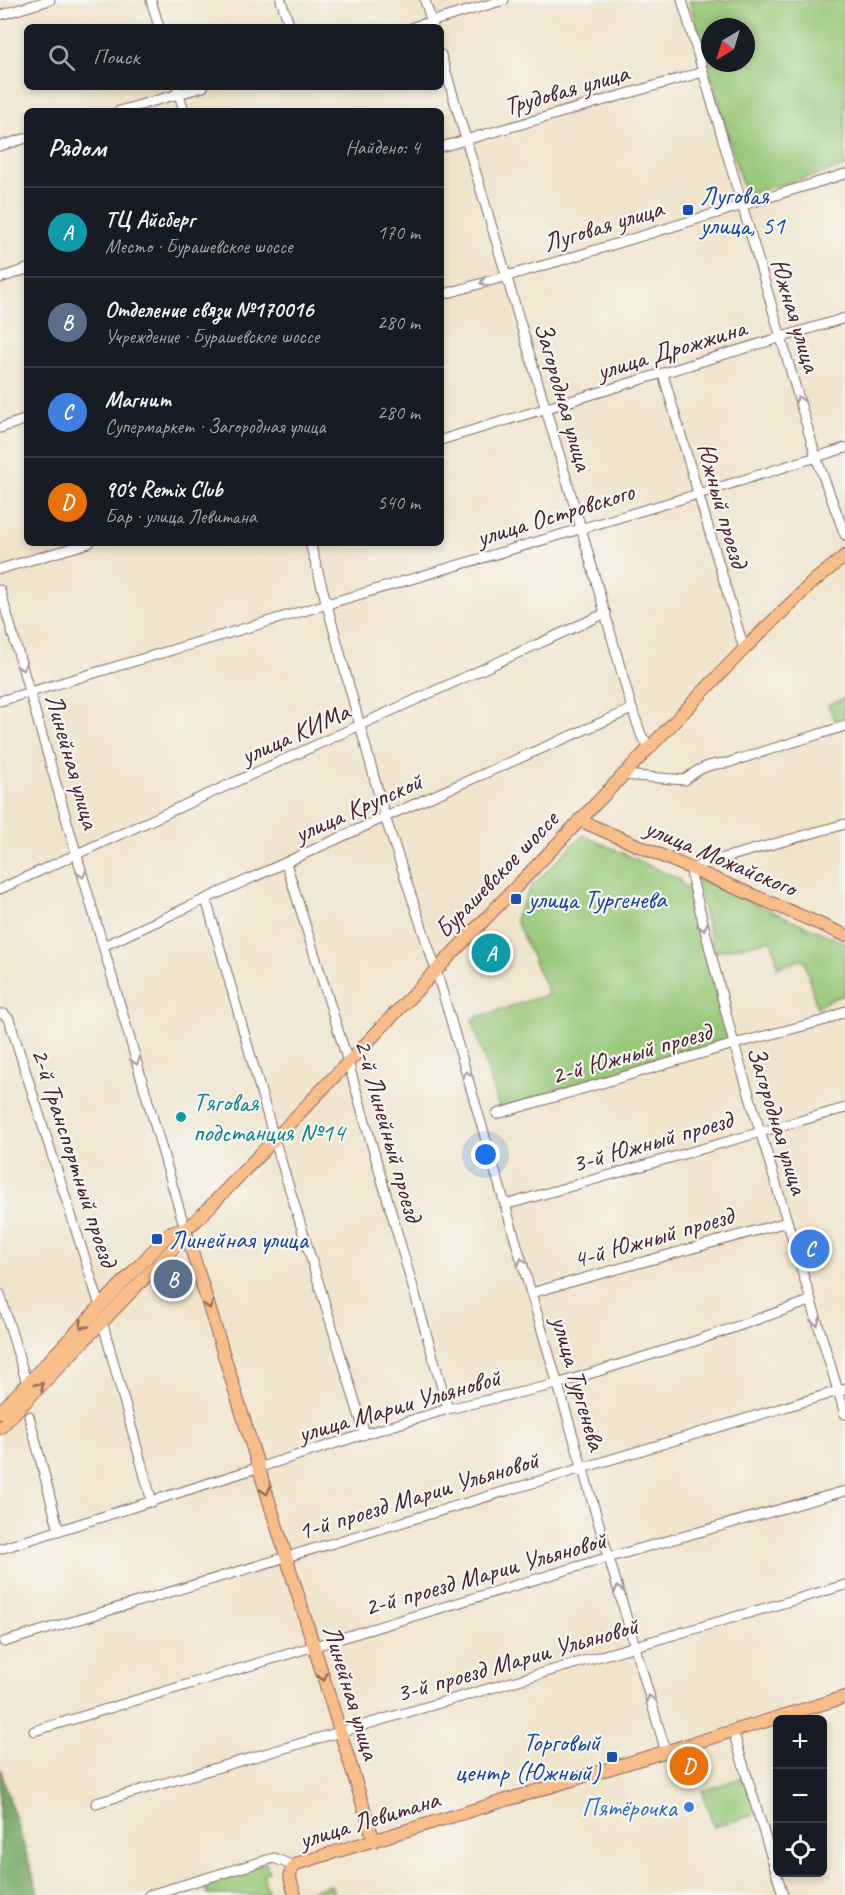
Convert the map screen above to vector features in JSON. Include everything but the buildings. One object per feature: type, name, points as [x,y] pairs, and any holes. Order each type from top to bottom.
[{"type":"main road","name":"Бурашевское шоссе","points":[[0,1412],[171,1232],[185,1229],[196,1221],[744,649],[813,582],[845,556]]},
{"type":"main road","name":"улица Можайского","points":[[579,820],[845,935]]},
{"type":"main road","name":"Бурашевское шоссе","points":[[0,1428],[181,1240],[185,1229]]},
{"type":"main road","name":"Линейная улица","points":[[185,1229],[374,1841]]},
{"type":"main road","name":"улица Левитана","points":[[294,1866],[845,1697]]},
{"type":"main road","points":[[294,1866],[290,1877],[295,1895]]},
{"type":"street","points":[[0,15],[50,0]]},
{"type":"street","points":[[151,0],[158,24]]},
{"type":"street","points":[[281,0],[289,24]]},
{"type":"street","points":[[425,0],[432,24],[504,0]]},
{"type":"street","name":"Южная улица","points":[[682,0],[701,65]]},
{"type":"street","name":"Загородная улица","points":[[444,65],[632,709],[642,737],[650,746]]},
{"type":"street","name":"Южная улица","points":[[703,72],[816,457],[845,535]]},
{"type":"street","name":"Трудовая улица","points":[[444,146],[703,72]]},
{"type":"street","points":[[127,108],[178,90],[183,108]]},
{"type":"street","points":[[0,146],[24,139]]},
{"type":"street","name":"Луговая улица","points":[[444,294],[845,174]]},
{"type":"street","points":[[0,278],[24,270]]},
{"type":"street","name":"улица Дрожжина","points":[[444,439],[845,318]]},
{"type":"street","name":"Южный проезд","points":[[663,374],[744,649]]},
{"type":"street","points":[[0,428],[24,420]]},
{"type":"street","name":"улица Островского","points":[[0,701],[698,494],[845,448]]},
{"type":"street","points":[[0,569],[79,546]]},
{"type":"street","name":"улица Тургенева","points":[[311,546],[385,817],[436,970],[666,1752]]},
{"type":"street","name":"Линейная улица","points":[[0,590],[185,1229]]},
{"type":"street","name":"улица КИМа","points":[[0,889],[606,614]]},
{"type":"street","name":"улица Крупской","points":[[103,946],[385,817],[632,709]]},
{"type":"street","points":[[622,775],[685,780],[696,770],[710,764],[727,763],[845,726]]},
{"type":"street","points":[[691,870],[702,864],[845,824]]},
{"type":"street","name":"2-й Линейный проезд","points":[[286,863],[348,1062],[448,1409]]},
{"type":"street","name":"Загородная улица","points":[[691,870],[704,931],[734,1044],[810,1301],[841,1390],[845,1414]]},
{"type":"street","points":[[206,899],[274,1138],[365,1434]]},
{"type":"street","name":"2-й Южный проезд","points":[[498,1114],[734,1044],[826,1020],[845,1011]]},
{"type":"street","name":"2-й Транспортный проезд","points":[[0,1014],[4,1014],[9,1019],[99,1303],[102,1306]]},
{"type":"street","name":"3-й Южный проезд","points":[[505,1205],[845,1108]]},
{"type":"street","name":"4-й Южный проезд","points":[[531,1293],[787,1222]]},
{"type":"street","points":[[0,1294],[27,1384]]},
{"type":"street","name":"улица Марии Ульяновой","points":[[0,1549],[448,1409],[557,1384],[698,1340],[810,1301]]},
{"type":"street","points":[[100,1324],[104,1328],[152,1502]]},
{"type":"street","name":"1-й проезд Марии Ульяновой","points":[[3,1642],[841,1390]]},
{"type":"street","points":[[29,1416],[59,1531]]},
{"type":"street","name":"2-й проезд Марии Ульяновой","points":[[34,1731],[314,1645],[845,1491]]},
{"type":"street","name":"3-й проезд Марии Ульяновой","points":[[96,1803],[845,1585]]},
{"type":"street","points":[[733,1731],[783,1895]]},
{"type":"street","name":"улица Левитана","points":[[149,1895],[274,1858],[294,1866]]},
{"type":"green space","points":[[689,0],[845,0],[845,167],[745,195],[710,72],[755,72],[755,18],[701,18],[701,42]]},
{"type":"green space","points":[[845,698],[845,719],[836,722],[828,705]]},
{"type":"green space","points":[[583,835],[677,878],[689,891],[730,1042],[500,1111],[472,1019],[549,994],[515,919],[531,887]]},
{"type":"green space","points":[[696,880],[845,943],[845,999],[843,995],[817,1008],[804,959],[778,967],[772,940],[714,952]]},
{"type":"green space","points":[[0,1768],[3,1778],[39,1895],[0,1895]]},
{"type":"green space","points":[[748,1776],[760,1813],[714,1827],[702,1791]]},
{"type":"green space","points":[[266,1863],[269,1871],[263,1875],[269,1895],[207,1895],[205,1886],[207,1881]]},
{"type":"green space","points":[[331,1885],[334,1895],[312,1895],[311,1891]]},
{"type":"place","name":"Луговая улица, 51","points":[[688,210]]},
{"type":"place","name":"улица Тургенева","points":[[516,899]]},
{"type":"place","name":"ТЦ Айсберг","points":[[491,953]]},
{"type":"place","name":"Тяговая подстанция №14","points":[[181,1117]]},
{"type":"place","name":"Линейная улица","points":[[157,1239]]},
{"type":"place","name":"Магнит","points":[[810,1249]]},
{"type":"place","name":"Отделение связи №170016","points":[[173,1279]]},
{"type":"place","name":"Торговый центр (Южный)","points":[[612,1757]]},
{"type":"place","name":"90's Remix Club","points":[[689,1766]]},
{"type":"place","name":"Пятёрочка","points":[[689,1807]]}]
